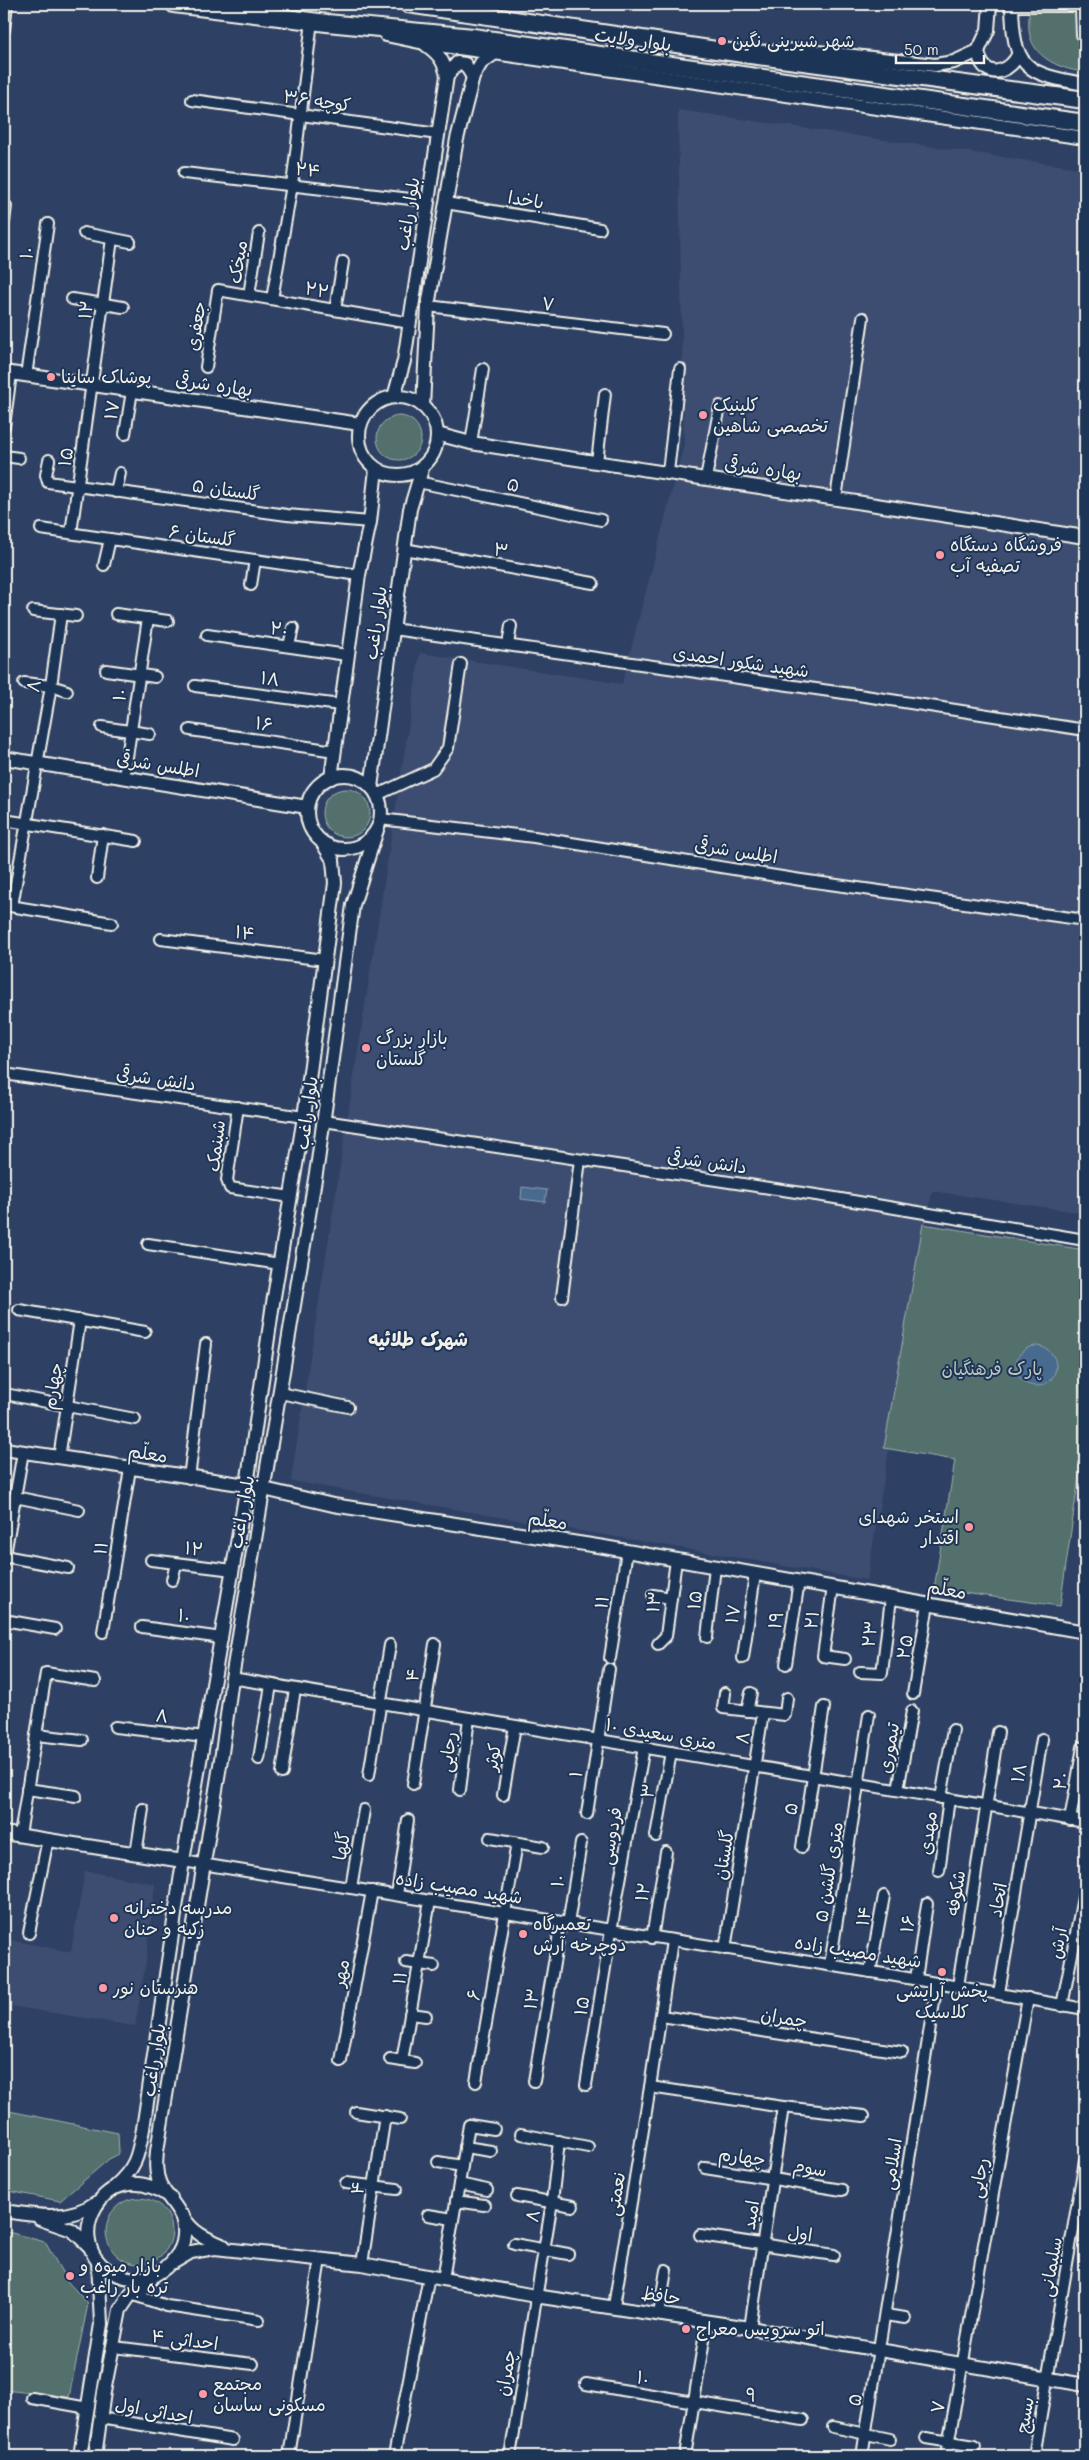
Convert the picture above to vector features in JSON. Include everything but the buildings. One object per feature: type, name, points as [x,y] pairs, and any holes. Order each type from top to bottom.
[{"type":"main road","name":"بلوار ولایت","points":[[174,4],[320,22],[473,37],[1085,123]]},
{"type":"main road","name":"بلوار ولایت","points":[[408,4],[743,54],[1085,100]]},
{"type":"street","points":[[4,30],[8,4]]},
{"type":"street","points":[[743,54],[773,50],[800,50],[935,65],[954,62],[978,51],[988,30],[990,4]]},
{"type":"street","points":[[1085,37],[1082,36],[1083,6],[1012,5],[1014,40],[1018,55],[1036,72],[1058,80],[1085,84]]},
{"type":"street","points":[[272,299],[292,185],[300,115],[320,22],[424,43],[1085,138]]},
{"type":"street","points":[[424,43],[438,54],[444,64],[447,76]]},
{"type":"street","points":[[978,51],[982,63],[988,69],[997,71],[1007,69],[1014,63],[1018,55]]},
{"type":"street","name":"بلوار راغب","points":[[423,406],[428,306],[457,139],[473,77],[481,63],[495,53]]},
{"type":"street","points":[[447,76],[457,64],[465,64],[469,67],[473,77]]},
{"type":"street","name":"بلوار راغب","points":[[394,397],[404,361],[447,76]]},
{"type":"street","name":"کوچه ۳۶","points":[[192,100],[438,134]]},
{"type":"street","name":"۲۴","points":[[184,173],[428,201]]},
{"type":"street","name":"باخدا","points":[[446,203],[600,228]]},
{"type":"street","points":[[4,222],[6,206]]},
{"type":"street","name":"۱۰","points":[[26,376],[48,224]]},
{"type":"street","points":[[84,233],[130,242]]},
{"type":"street","name":"میخک","points":[[249,295],[259,233]]},
{"type":"street","name":"۱۲","points":[[92,385],[112,239]]},
{"type":"street","points":[[335,310],[343,262]]},
{"type":"street","name":"۲۲","points":[[218,290],[410,323]]},
{"type":"street","name":"جعفری","points":[[206,367],[218,290]]},
{"type":"street","points":[[72,299],[123,307]]},
{"type":"street","name":"۷","points":[[428,306],[663,334]]},
{"type":"street","points":[[836,498],[863,318]]},
{"type":"street","points":[[471,443],[483,369]]},
{"type":"street","points":[[668,472],[680,369]]},
{"type":"street","points":[[4,426],[8,373]]},
{"type":"street","name":"بهاره شرقی","points":[[8,373],[360,424]]},
{"type":"street","name":"۱۵","points":[[71,534],[92,385]]},
{"type":"street","name":"۱۷","points":[[125,434],[132,391]]},
{"type":"street","points":[[597,462],[605,394]]},
{"type":"street","points":[[394,397],[404,397],[423,406],[435,423],[437,434],[434,451],[423,466],[412,472],[400,475],[387,474],[376,469],[366,460],[358,437],[360,424],[373,406],[394,397]]},
{"type":"street","points":[[706,478],[720,406]]},
{"type":"street","name":"بهاره شرقی","points":[[437,434],[471,443],[1085,537]]},
{"type":"street","points":[[4,456],[19,458]]},
{"type":"street","name":"گلستان ۵","points":[[49,460],[46,475],[48,482],[286,515],[370,522]]},
{"type":"street","name":"بلوار راغب","points":[[374,791],[393,628],[410,509],[423,466]]},
{"type":"street","name":"بلوار راغب","points":[[331,778],[347,655],[359,575],[370,522],[376,469]]},
{"type":"street","points":[[116,492],[120,473]]},
{"type":"street","name":"۵","points":[[418,482],[601,520]]},
{"type":"street","name":"گلستان ۶","points":[[41,529],[359,575]]},
{"type":"street","points":[[104,565],[110,539]]},
{"type":"street","name":"۳","points":[[404,549],[593,583]]},
{"type":"street","points":[[251,585],[255,560]]},
{"type":"street","points":[[33,611],[76,616]]},
{"type":"street","name":"۸","points":[[8,906],[26,823],[51,686],[61,614]]},
{"type":"street","points":[[116,614],[168,621]]},
{"type":"street","name":"۱۰","points":[[124,777],[148,618]]},
{"type":"street","points":[[508,645],[511,626]]},
{"type":"street","points":[[289,646],[293,628]]},
{"type":"street","name":"شهید شکور احمدی","points":[[393,628],[1085,730]]},
{"type":"street","name":"۲۰","points":[[207,635],[347,655]]},
{"type":"street","points":[[374,791],[433,769],[448,748],[461,664]]},
{"type":"street","points":[[106,670],[155,677]]},
{"type":"street","points":[[24,683],[51,686],[67,691]]},
{"type":"street","name":"۱۸","points":[[195,686],[340,705]]},
{"type":"street","points":[[102,727],[150,734]]},
{"type":"street","name":"۱۶","points":[[190,730],[335,751]]},
{"type":"street","name":"اطلس شرقی","points":[[4,758],[307,807]]},
{"type":"street","points":[[352,776],[374,791],[381,807],[378,825],[369,840],[358,846],[346,849],[334,848],[322,842],[309,825],[307,807],[315,789],[331,778],[352,776]]},
{"type":"street","points":[[4,820],[136,840]]},
{"type":"street","name":"بلوار راغب","points":[[171,2198],[161,2186],[155,2164],[222,1753],[232,1678],[324,1121],[353,905],[378,825]]},
{"type":"street","name":"اطلس شرقی","points":[[378,825],[534,837],[801,880],[1085,920]]},
{"type":"street","points":[[97,878],[103,835]]},
{"type":"street","name":"بلوار راغب","points":[[112,2189],[131,2170],[137,2161],[183,1861],[247,1485],[304,1117],[335,876],[333,860],[322,842]]},
{"type":"street","points":[[8,906],[112,923]]},
{"type":"street","name":"۱۴","points":[[161,938],[325,960]]},
{"type":"street","name":"دانش شرقی","points":[[4,1074],[238,1106],[304,1117]]},
{"type":"street","name":"شبنمک","points":[[238,1106],[227,1180],[230,1188],[291,1197]]},
{"type":"street","name":"دانش شرقی","points":[[324,1121],[829,1196],[1085,1240]]},
{"type":"street","points":[[562,1297],[580,1160]]},
{"type":"street","points":[[148,1244],[280,1264]]},
{"type":"street","points":[[19,1310],[145,1332]]},
{"type":"street","name":"چهارم","points":[[59,1458],[80,1320]]},
{"type":"street","points":[[188,1478],[206,1344]]},
{"type":"street","points":[[280,1393],[348,1407]]},
{"type":"street","points":[[5,1394],[135,1419]]},
{"type":"street","name":"معلّم","points":[[4,1449],[188,1478],[247,1485],[264,1491],[333,1505],[627,1551],[1085,1632]]},
{"type":"street","points":[[23,1452],[15,1497],[8,1514],[4,1557],[68,1568]]},
{"type":"street","name":"۱۱","points":[[103,1632],[130,1469]]},
{"type":"street","points":[[15,1497],[79,1510]]},
{"type":"street","name":"۱۱","points":[[610,1658],[627,1551]]},
{"type":"street","name":"۱۲","points":[[151,1560],[233,1570]]},
{"type":"street","name":"۱۳","points":[[658,1644],[666,1636],[676,1560]]},
{"type":"street","points":[[172,1580],[176,1564]]},
{"type":"street","name":"۱۵","points":[[707,1637],[715,1567]]},
{"type":"street","name":"۱۷","points":[[743,1658],[755,1574]]},
{"type":"street","name":"۱۹","points":[[786,1664],[799,1581]]},
{"type":"street","name":"۲۱","points":[[833,1587],[823,1656],[845,1659]]},
{"type":"street","points":[[653,1595],[671,1598]]},
{"type":"street","name":"۲۳","points":[[860,1672],[882,1674],[891,1598]]},
{"type":"street","name":"۲۵","points":[[914,1694],[928,1604]]},
{"type":"street","points":[[4,1620],[55,1629]]},
{"type":"street","name":"۱۰","points":[[142,1627],[222,1638]]},
{"type":"street","name":"۴","points":[[413,1784],[434,1644]]},
{"type":"street","points":[[370,1775],[390,1645]]},
{"type":"street","points":[[598,1740],[609,1669]]},
{"type":"street","points":[[20,1835],[46,1673],[95,1681]]},
{"type":"street","name":"۱۰ متری سعیدی","points":[[232,1678],[1085,1822]]},
{"type":"street","points":[[259,1759],[271,1685]]},
{"type":"street","points":[[282,1773],[295,1689]]},
{"type":"street","points":[[726,1693],[723,1708],[785,1715],[787,1698]]},
{"type":"street","points":[[747,1711],[751,1693]]},
{"type":"street","points":[[813,1776],[824,1707]]},
{"type":"street","name":"تیموری","points":[[898,1790],[912,1711]]},
{"type":"street","name":"۸","points":[[755,1766],[763,1713]]},
{"type":"street","points":[[859,1784],[869,1715]]},
{"type":"street","name":"رجایی","points":[[460,1790],[469,1718]]},
{"type":"street","name":"کوثر","points":[[503,1795],[515,1726]]},
{"type":"street","name":"۸","points":[[114,1727],[205,1738]]},
{"type":"street","points":[[945,1798],[953,1730]]},
{"type":"street","points":[[986,1805],[998,1732]]},
{"type":"street","points":[[36,1734],[82,1740]]},
{"type":"street","name":"۱۸","points":[[1029,1813],[1042,1739]]},
{"type":"street","name":"۱","points":[[587,1814],[598,1740]]},
{"type":"street","name":"۲۰","points":[[1070,1820],[1083,1747]]},
{"type":"street","name":"فردوسی","points":[[611,1931],[644,1748]]},
{"type":"street","name":"۳","points":[[656,1836],[671,1752]]},
{"type":"street","name":"گلستان","points":[[725,1949],[755,1766]]},
{"type":"street","name":"۵","points":[[802,1847],[813,1776]]},
{"type":"street","name":"۵ متری گلشن","points":[[830,1965],[859,1784]]},
{"type":"street","points":[[27,1789],[76,1796]]},
{"type":"street","name":"مهدی","points":[[939,1871],[945,1798]]},
{"type":"street","name":"شکوفه","points":[[958,1986],[986,1805]]},
{"type":"street","points":[[136,1854],[143,1810]]},
{"type":"street","name":"گلها","points":[[351,1888],[364,1810]]},
{"type":"street","name":"اتحاد","points":[[999,1993],[1029,1813]]},
{"type":"street","points":[[396,1895],[408,1820]]},
{"type":"street","name":"شهید مصیب زاده","points":[[4,1833],[916,1979],[1085,2009]]},
{"type":"street","points":[[490,1838],[543,1847]]},
{"type":"street","points":[[29,1933],[48,1839]]},
{"type":"street","points":[[504,1913],[517,1843]]},
{"type":"street","name":"۱۰","points":[[564,1923],[581,1843]]},
{"type":"street","name":"۱۲","points":[[652,1938],[666,1852]]},
{"type":"street","name":"آرش","points":[[1062,2006],[1085,1887]]},
{"type":"street","name":"مهر","points":[[341,2061],[372,1891]]},
{"type":"street","name":"۱۴","points":[[870,1972],[884,1896]]},
{"type":"street","name":"۱۱","points":[[402,2061],[430,1901]]},
{"type":"street","name":"۱۶","points":[[916,1979],[927,1904]]},
{"type":"street","name":"۶","points":[[476,2082],[504,1913]]},
{"type":"street","name":"۱۳","points":[[534,2081],[564,1923]]},
{"type":"street","name":"۱۵","points":[[586,2086],[611,1931]]},
{"type":"street","name":"نعمتی","points":[[614,2306],[672,1941]]},
{"type":"street","points":[[406,1962],[434,1966]]},
{"type":"street","name":"اسلامی","points":[[880,2350],[937,1983]]},
{"type":"street","name":"رجایی","points":[[961,2363],[1028,1998]]},
{"type":"street","points":[[410,2014],[426,2016]]},
{"type":"street","name":"چمران","points":[[661,2016],[902,2052]]},
{"type":"street","points":[[390,2060],[415,2063]]},
{"type":"street","points":[[650,2087],[783,2107],[864,2116]]},
{"type":"street","name":"امید","points":[[750,2328],[774,2178],[783,2107]]},
{"type":"street","points":[[356,2112],[400,2119]]},
{"type":"street","name":"۴","points":[[362,2264],[386,2116]]},
{"type":"street","points":[[443,2279],[469,2125],[494,2129]]},
{"type":"street","points":[[521,2134],[588,2147]]},
{"type":"street","name":"۸","points":[[535,2296],[552,2202],[558,2141]]},
{"type":"street","points":[[465,2147],[491,2151]]},
{"type":"street","name":"سلیمانی","points":[[1048,2379],[1085,2160]]},
{"type":"street","points":[[438,2162],[462,2166]]},
{"type":"street","name":"چهارم","points":[[705,2168],[774,2178]]},
{"type":"street","name":"سوم","points":[[774,2178],[842,2190]]},
{"type":"street","points":[[346,2183],[397,2189]]},
{"type":"street","points":[[4,2211],[29,2215],[75,2215],[99,2201],[112,2189],[126,2184],[143,2184],[158,2188],[171,2198],[180,2212],[184,2228],[183,2243],[177,2257],[153,2276],[138,2279],[123,2278],[109,2271],[98,2261],[90,2247],[72,2230],[29,2215]]},
{"type":"street","points":[[459,2184],[487,2190]]},
{"type":"street","points":[[517,2196],[573,2206]]},
{"type":"street","points":[[90,2247],[88,2231],[91,2215],[99,2201]]},
{"type":"street","points":[[456,2201],[484,2205]]},
{"type":"street","name":"حافظ","points":[[180,2212],[191,2228],[203,2237],[231,2249]]},
{"type":"street","points":[[428,2215],[454,2219]]},
{"type":"street","name":"اول","points":[[700,2235],[762,2246],[834,2254]]},
{"type":"street","points":[[514,2244],[568,2254]]},
{"type":"street","name":"حافظ","points":[[162,2269],[183,2256],[203,2249],[231,2249],[362,2264],[535,2296],[707,2321],[1085,2385]]},
{"type":"street","points":[[288,2456],[320,2259]]},
{"type":"street","points":[[80,2456],[101,2324],[98,2261]]},
{"type":"street","points":[[95,2456],[120,2310],[131,2294],[145,2288],[162,2269]]},
{"type":"street","points":[[659,2314],[666,2270]]},
{"type":"street","points":[[394,2456],[429,2276]]},
{"type":"street","points":[[131,2294],[167,2306],[259,2320]]},
{"type":"street","name":"چمران","points":[[510,2456],[535,2296]]},
{"type":"street","points":[[885,2315],[905,2318]]},
{"type":"street","points":[[685,2456],[707,2321]]},
{"type":"street","name":"احداثی ۴","points":[[114,2347],[252,2364]]},
{"type":"street","name":"۵","points":[[862,2456],[880,2350]]},
{"type":"street","name":"۷","points":[[946,2456],[961,2363]]},
{"type":"street","name":"بسیج","points":[[1034,2456],[1048,2379]]},
{"type":"street","name":"۱۰","points":[[586,2384],[694,2403]]},
{"type":"street","points":[[32,2398],[88,2408]]},
{"type":"street","name":"۹","points":[[694,2403],[803,2420]]},
{"type":"street","name":"احداثی اول","points":[[100,2418],[233,2440]]},
{"type":"street","points":[[833,2427],[890,2439]]},
{"type":"street","points":[[926,2438],[976,2446]]},
{"type":"shaded area","points":[[678,110],[1085,169],[1085,1213],[932,1191],[867,1580],[291,1481],[420,653],[622,684],[684,445]]},
{"type":"shaded area","points":[[522,1187],[547,1190],[545,1202],[521,1199]]},
{"type":"shaded area","points":[[1032,1346],[1040,1346],[1047,1349],[1053,1355],[1056,1366],[1053,1377],[1047,1383],[1040,1386],[1032,1386],[1025,1383],[1019,1377],[1016,1370],[1016,1362],[1019,1355],[1025,1349]]},
{"type":"shaded area","points":[[1085,1435],[1085,1507],[1075,1505]]},
{"type":"shaded area","points":[[85,1871],[155,1884],[146,1961],[135,2026],[4,2005],[4,1939],[71,1952]]},
{"type":"green space","points":[[1029,12],[1076,12],[1076,37],[1085,41],[1085,72],[1060,66],[1038,51],[1030,36]]},
{"type":"green space","points":[[403,416],[415,422],[420,430],[420,446],[415,454],[407,459],[395,460],[383,454],[378,446],[377,434],[383,422],[391,417]]},
{"type":"green space","points":[[341,789],[351,789],[363,796],[370,808],[370,818],[363,830],[351,837],[341,837],[333,833],[326,826],[322,818],[322,808],[326,800],[333,793]]},
{"type":"green space","name":"پارک فرهنگیان","points":[[923,1224],[1085,1250],[1085,1435],[1060,1606],[934,1589],[955,1460],[884,1448]]},
{"type":"green space","points":[[4,2110],[118,2133],[119,2154],[109,2159],[60,2201],[4,2190]]},
{"type":"green space","points":[[139,2198],[151,2201],[162,2208],[169,2219],[172,2231],[169,2243],[162,2254],[151,2261],[139,2264],[127,2261],[116,2254],[109,2243],[106,2231],[109,2219],[116,2208],[127,2201]]},
{"type":"green space","points":[[8,2232],[45,2242],[67,2281],[88,2304],[69,2397],[4,2390],[4,2255]]},
{"type":"place","name":"شهر شیرینی نگین","points":[[722,41]]},
{"type":"place","name":"پوشاک ساینا","points":[[51,377]]},
{"type":"place","name":"کلینیک تخصصی شاهین","points":[[703,415]]},
{"type":"place","name":"فروشگاه دستگاه تصفیه آب","points":[[940,555]]},
{"type":"place","name":"بازار بزرگ گلستان","points":[[366,1048]]},
{"type":"place","name":"استخر شهدای اقتدار","points":[[969,1527]]},
{"type":"place","name":"مدرسه دخترانه زکیه و حنان","points":[[114,1918]]},
{"type":"place","name":"تعمیرگاه دوچرخه آرش","points":[[523,1934]]},
{"type":"place","name":"پخش آرایشی کلاسیک","points":[[942,1972]]},
{"type":"place","name":"هنرستان نور","points":[[103,1988]]},
{"type":"place","name":"بازار میوه و تره بار راغب","points":[[70,2276]]},
{"type":"place","name":"اتو سرویس معراج","points":[[686,2329]]},
{"type":"place","name":"مجتمع مسکونی ساسان","points":[[203,2394]]},
{"type":"district","name":"شهرک طلائیه","points":[[418,1339]]}]
